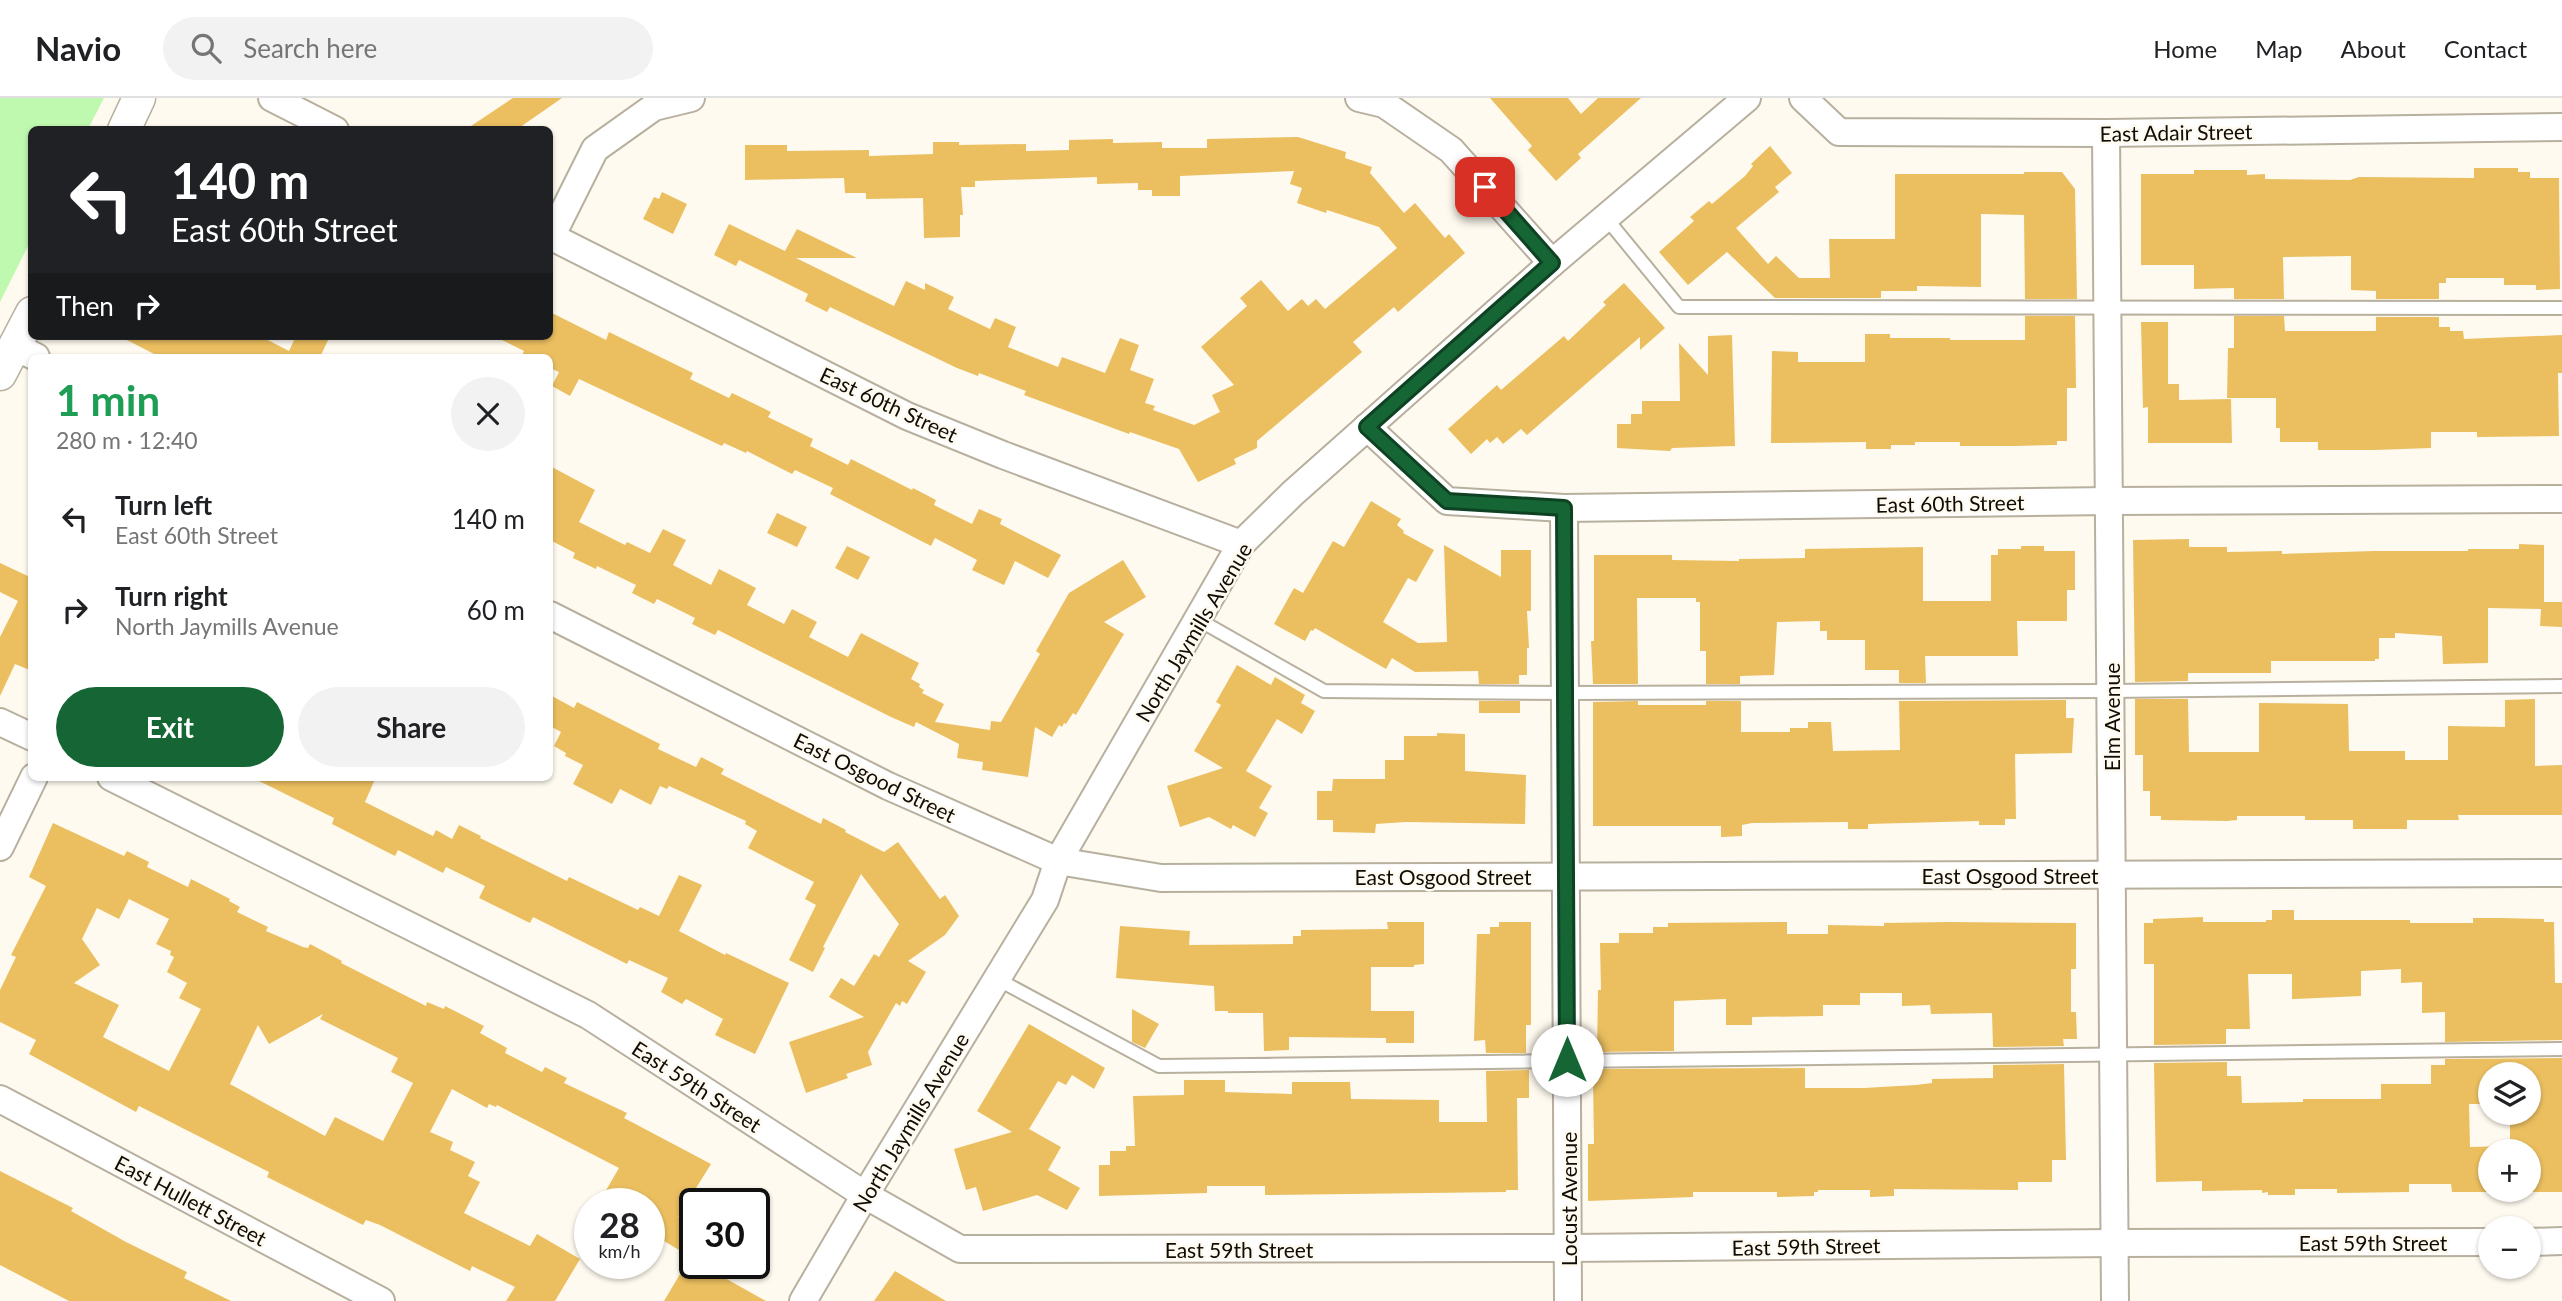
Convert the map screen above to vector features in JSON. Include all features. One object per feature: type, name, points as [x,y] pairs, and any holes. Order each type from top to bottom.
[{"type":"street","points":[[126,126],[139,98]]},
{"type":"street","points":[[272,98],[327,126]]},
{"type":"street","points":[[553,230],[595,149],[654,107],[691,98]]},
{"type":"street","points":[[1359,98],[1384,104],[1451,150],[1552,263]]},
{"type":"street","name":"North Jaymills Avenue","points":[[803,1301],[1045,900],[1058,861],[1241,544],[1293,493],[1552,263],[1747,98]]},
{"type":"street","name":"East Adair Street","points":[[1803,98],[1839,132],[2106,133],[2562,127]]},
{"type":"street","name":"Elm Avenue","points":[[2106,133],[2115,1301]]},
{"type":"street","name":"East 60th Street","points":[[553,238],[906,416],[1241,544]]},
{"type":"street","points":[[0,374],[25,351]]},
{"type":"street","name":"East 60th Street","points":[[1367,427],[1447,501],[1564,508],[2562,499]]},
{"type":"street","name":"Locust Avenue","points":[[1564,508],[1568,1301]]},
{"type":"street","name":"East Osgood Street","points":[[553,617],[888,786],[1058,861],[1161,878],[2562,873]]},
{"type":"street","points":[[0,722],[28,735]]},
{"type":"street","points":[[0,847],[32,781]]},
{"type":"street","name":"East 59th Street","points":[[119,781],[588,1016],[865,1195],[960,1249],[2478,1242]]},
{"type":"street","name":"East Hullett Street","points":[[0,1099],[345,1292],[381,1301]]},
{"type":"street","points":[[2541,1241],[2562,1241]]},
{"type":"lane","points":[[1605,218],[1679,307],[2562,308]]},
{"type":"lane","points":[[1199,620],[1324,691],[2111,691],[2562,686]]},
{"type":"lane","points":[[997,979],[1158,1066],[2562,1049]]},
{"type":"green space","points":[[0,98],[104,98],[90,126],[28,126],[28,246],[0,302]]},
{"type":"building","points":[[513,98],[562,98],[522,126],[471,126]]},
{"type":"building","points":[[1490,98],[1568,98],[1581,114],[1598,98],[1641,98],[1578,154],[1581,158],[1556,181],[1528,150],[1532,146]]},
{"type":"building","points":[[1298,137],[1346,152],[1345,158],[1372,167],[1370,173],[1404,213],[1415,203],[1445,238],[1449,234],[1465,253],[1398,312],[1394,307],[1353,342],[1362,352],[1257,441],[1257,448],[1234,459],[1236,464],[1198,482],[1179,449],[1130,432],[1129,434],[1024,395],[1026,391],[979,373],[978,376],[957,368],[830,307],[827,312],[805,301],[808,294],[739,260],[736,266],[714,255],[729,224],[785,251],[797,229],[857,258],[796,258],[894,306],[906,281],[925,290],[925,283],[954,297],[948,309],[990,329],[995,318],[1016,327],[1008,347],[1058,367],[1062,357],[1105,373],[1120,338],[1139,345],[1130,370],[1154,379],[1145,403],[1155,406],[1153,410],[1194,425],[1220,412],[1212,395],[1234,385],[1201,347],[1247,306],[1240,298],[1261,280],[1288,311],[1302,299],[1308,306],[1316,299],[1325,309],[1397,248],[1379,227],[1297,203],[1302,188],[1290,184],[1294,171],[1180,176],[1180,196],[1152,196],[1152,190],[1138,190],[1138,183],[1097,184],[1097,177],[975,181],[975,187],[961,187],[963,215],[960,215],[960,237],[924,238],[923,198],[866,199],[866,193],[845,193],[844,178],[745,180],[745,145],[787,145],[787,151],[869,150],[869,156],[933,154],[933,142],[959,142],[959,145],[1026,144],[1026,151],[1069,150],[1069,140],[1113,139],[1113,143],[1162,142],[1162,148],[1207,148],[1207,139]]},
{"type":"building","points":[[1770,146],[1792,173],[1775,187],[1779,192],[1736,228],[1768,264],[1776,256],[1799,278],[1830,278],[1829,239],[1895,239],[1895,174],[2062,172],[2075,189],[2077,299],[2025,299],[2024,215],[1981,214],[1981,287],[1917,286],[1917,291],[1881,291],[1881,298],[1775,298],[1727,252],[1688,285],[1659,252],[1694,221],[1690,217],[1709,201],[1712,204],[1745,176],[1753,166],[1751,164]]},
{"type":"building","points":[[2474,168],[2518,168],[2518,172],[2530,172],[2530,178],[2559,178],[2560,289],[2536,290],[2536,285],[2504,285],[2504,278],[2446,278],[2446,283],[2439,283],[2439,299],[2376,299],[2376,291],[2351,290],[2351,256],[2283,257],[2284,299],[2234,299],[2234,288],[2194,289],[2194,265],[2141,265],[2141,174],[2247,170],[2247,175],[2265,174],[2265,179],[2474,178]]},
{"type":"building","points":[[662,192],[687,204],[673,234],[643,219],[654,197],[659,199]]},
{"type":"building","points":[[1624,283],[1665,328],[1640,350],[1640,337],[1527,435],[1521,429],[1503,444],[1497,437],[1490,443],[1487,439],[1471,454],[1448,429],[1497,385],[1501,390],[1564,336],[1568,341],[1606,305],[1603,302]]},
{"type":"building","points":[[553,314],[606,340],[609,332],[693,373],[690,379],[729,398],[732,393],[771,412],[768,417],[813,439],[810,446],[848,465],[851,459],[912,490],[913,488],[936,500],[934,505],[972,524],[979,509],[1002,519],[1000,524],[1061,555],[1048,578],[1015,561],[1004,585],[972,570],[977,560],[935,538],[931,546],[830,494],[833,488],[795,470],[792,474],[747,451],[746,453],[724,443],[722,446],[579,379],[570,396],[553,387],[559,372],[553,369],[553,354],[522,354],[524,351],[502,340],[553,340]]},
{"type":"building","points":[[2025,316],[2075,316],[2076,388],[2067,388],[2067,441],[2057,441],[2057,445],[2014,446],[1960,446],[1960,442],[1915,442],[1915,445],[1891,445],[1891,449],[1866,449],[1866,442],[1771,443],[1772,351],[1798,352],[1798,362],[1865,362],[1865,334],[1890,334],[1890,338],[2025,340]]},
{"type":"building","points":[[2234,316],[2284,316],[2285,331],[2376,331],[2376,317],[2439,317],[2439,327],[2450,327],[2450,331],[2463,331],[2464,339],[2562,335],[2562,373],[2558,373],[2559,436],[2477,437],[2477,432],[2431,432],[2431,448],[2374,450],[2318,450],[2318,442],[2280,442],[2280,428],[2276,428],[2276,398],[2227,398],[2228,348],[2234,348]]},
{"type":"building","points":[[2141,322],[2168,322],[2168,384],[2179,384],[2179,400],[2231,399],[2232,443],[2148,443],[2148,407],[2143,408]]},
{"type":"building","points":[[1732,335],[1735,446],[1672,448],[1670,451],[1617,448],[1617,424],[1631,424],[1631,414],[1642,414],[1642,401],[1680,401],[1679,343],[1708,375],[1708,336]]},
{"type":"building","points":[[127,340],[268,340],[289,351],[294,340],[328,340],[321,354],[154,354]]},
{"type":"building","points":[[553,468],[595,490],[579,522],[625,545],[627,542],[650,553],[663,529],[686,540],[673,565],[711,585],[719,569],[756,588],[747,605],[784,624],[792,609],[817,622],[809,637],[848,657],[861,633],[919,663],[911,679],[920,684],[919,687],[924,690],[922,693],[944,704],[935,722],[990,730],[991,721],[1001,722],[1040,654],[1036,651],[1069,593],[1123,560],[1146,597],[1104,622],[1124,634],[1076,715],[1073,713],[1062,727],[1059,725],[1052,737],[1035,727],[1028,777],[982,770],[983,762],[957,758],[959,744],[916,722],[914,727],[891,717],[718,630],[715,635],[692,624],[695,618],[657,599],[654,604],[632,593],[636,585],[597,566],[596,569],[573,558],[575,553],[553,542]]},
{"type":"building","points":[[1371,501],[1401,519],[1397,525],[1403,533],[1434,550],[1416,582],[1408,578],[1383,622],[1418,643],[1447,642],[1444,545],[1501,577],[1501,550],[1531,550],[1527,675],[1519,675],[1519,684],[1479,684],[1478,671],[1415,672],[1392,658],[1386,669],[1315,628],[1305,641],[1274,624],[1294,588],[1303,593],[1333,541],[1344,547]]},
{"type":"building","points":[[777,513],[807,527],[797,547],[767,533]]},
{"type":"building","points":[[2189,539],[2189,547],[2227,547],[2227,552],[2282,551],[2282,554],[2468,551],[2519,549],[2519,544],[2544,545],[2544,602],[2562,602],[2562,627],[2540,626],[2541,609],[2488,608],[2488,663],[2443,664],[2442,636],[2395,633],[2395,638],[2379,638],[2379,659],[2375,661],[2271,661],[2271,673],[2188,673],[2188,681],[2135,682],[2133,540]]},
{"type":"building","points":[[847,546],[870,557],[858,580],[835,568]]},
{"type":"building","points":[[2021,546],[2044,546],[2044,551],[2075,551],[2075,590],[2067,590],[2067,621],[2017,621],[2018,656],[1925,656],[1926,683],[1899,683],[1899,670],[1865,670],[1865,640],[1827,640],[1827,631],[1820,631],[1820,621],[1777,622],[1774,675],[1740,676],[1740,684],[1706,684],[1706,651],[1700,651],[1700,602],[1696,602],[1696,598],[1637,598],[1638,684],[1593,684],[1591,641],[1594,641],[1594,555],[1672,555],[1672,560],[1739,561],[1805,558],[1805,549],[1923,547],[1923,601],[1991,601],[1991,555],[1998,555],[1998,549],[2021,549]]},
{"type":"building","points":[[0,563],[28,576],[28,669],[15,664],[0,696],[0,637],[18,601],[0,592]]},
{"type":"building","points":[[1237,665],[1271,685],[1275,677],[1305,695],[1301,703],[1315,711],[1302,734],[1277,719],[1246,771],[1272,786],[1259,808],[1268,813],[1255,837],[1233,825],[1231,829],[1209,817],[1180,827],[1167,786],[1223,768],[1194,751],[1221,705],[1216,702]]},
{"type":"building","points":[[553,697],[574,708],[577,702],[660,744],[658,749],[696,767],[701,757],[724,769],[721,774],[821,824],[823,818],[884,852],[898,842],[940,899],[945,895],[959,916],[945,935],[908,961],[926,972],[907,1004],[902,1001],[900,1006],[896,1003],[868,1052],[872,1065],[846,1074],[848,1078],[806,1093],[789,1042],[864,1017],[829,997],[841,978],[854,986],[874,954],[879,957],[899,924],[861,874],[813,972],[789,960],[816,905],[805,899],[814,882],[748,848],[757,831],[745,824],[746,821],[669,786],[667,789],[660,786],[651,805],[620,789],[612,804],[573,784],[583,765],[565,756],[566,753],[554,746],[561,732],[553,728]]},
{"type":"building","points":[[2135,699],[2188,699],[2189,752],[2259,752],[2259,703],[2348,704],[2349,751],[2405,751],[2405,760],[2448,760],[2448,726],[2505,727],[2505,700],[2535,699],[2535,766],[2562,765],[2562,815],[2458,815],[2459,820],[2407,820],[2407,829],[2353,829],[2353,820],[2305,820],[2305,816],[2237,816],[2237,820],[2227,821],[2161,820],[2161,816],[2150,816],[2150,791],[2143,791],[2143,755],[2135,755]]},
{"type":"building","points":[[2066,700],[2066,718],[2074,718],[2072,753],[2015,754],[2016,819],[2005,819],[2005,825],[1979,825],[1979,821],[1868,824],[1868,829],[1848,829],[1848,822],[1752,823],[1742,825],[1742,836],[1721,837],[1721,826],[1593,826],[1593,702],[1638,701],[1638,705],[1706,705],[1706,701],[1741,701],[1741,732],[1790,732],[1790,728],[1808,728],[1808,722],[1831,722],[1833,751],[1900,750],[1899,701]]},
{"type":"building","points":[[1479,701],[1520,701],[1520,713],[1479,713]]},
{"type":"building","points":[[1437,733],[1465,734],[1465,771],[1526,775],[1525,824],[1406,822],[1376,824],[1375,833],[1333,832],[1333,820],[1317,820],[1317,791],[1332,791],[1333,779],[1385,779],[1385,760],[1404,760],[1404,736],[1437,736]]},
{"type":"building","points":[[259,781],[374,781],[365,802],[433,836],[436,830],[452,839],[459,825],[567,881],[569,877],[638,910],[640,907],[659,916],[679,875],[702,885],[679,931],[789,983],[755,1054],[715,1035],[723,1019],[686,999],[682,1004],[661,992],[668,978],[629,960],[627,964],[533,917],[530,923],[479,898],[485,886],[446,867],[443,873],[398,850],[395,856],[332,824],[334,818]]},
{"type":"building","points":[[53,823],[124,856],[127,851],[149,862],[147,867],[188,887],[191,879],[230,899],[229,901],[240,907],[237,912],[268,927],[266,931],[303,947],[308,948],[310,944],[342,961],[341,963],[426,1006],[427,1002],[444,1009],[445,1006],[484,1026],[480,1033],[507,1048],[505,1053],[542,1072],[545,1067],[567,1078],[564,1083],[627,1113],[624,1118],[711,1164],[696,1188],[679,1188],[679,1250],[665,1242],[665,1188],[607,1188],[619,1168],[497,1105],[496,1107],[489,1104],[487,1108],[452,1089],[430,1132],[453,1142],[450,1150],[475,1162],[468,1176],[480,1182],[464,1213],[530,1246],[537,1234],[574,1256],[574,1269],[555,1301],[506,1301],[515,1287],[472,1266],[470,1271],[380,1225],[366,1220],[363,1225],[267,1177],[269,1172],[139,1106],[136,1112],[29,1054],[36,1040],[0,1022],[0,990],[16,957],[11,955],[46,886],[29,877]],"holes":[[[129,899],[169,919],[156,944],[171,951],[170,955],[174,957],[167,972],[187,983],[179,998],[201,1009],[169,1071],[103,1037],[119,1005],[74,983],[100,965],[82,939],[97,908],[119,919]],[[323,1014],[320,1019],[398,1058],[391,1072],[413,1083],[383,1141],[335,1117],[325,1136],[230,1084],[258,1025],[269,1044]]]},
{"type":"building","points":[[2272,910],[2294,910],[2294,920],[2473,923],[2473,918],[2501,918],[2544,919],[2544,922],[2554,922],[2555,983],[2562,983],[2562,1040],[2445,1042],[2445,1012],[2422,1013],[2422,982],[2401,983],[2401,969],[2361,971],[2361,996],[2295,999],[2292,999],[2292,974],[2248,974],[2250,1029],[2226,1029],[2226,1044],[2154,1045],[2154,964],[2144,964],[2144,923],[2153,923],[2153,919],[2203,917],[2203,922],[2266,922],[2272,920]]},
{"type":"building","points":[[1387,922],[1424,922],[1424,964],[1414,967],[1371,967],[1371,1011],[1414,1011],[1414,1043],[1386,1043],[1386,1038],[1289,1037],[1289,1050],[1264,1051],[1263,1013],[1215,1011],[1214,986],[1116,978],[1120,926],[1190,931],[1189,945],[1293,944],[1293,936],[1301,936],[1301,930],[1388,929]]},
{"type":"building","points":[[1499,922],[1531,922],[1531,1025],[1526,1025],[1526,1053],[1486,1053],[1485,1040],[1474,1041],[1477,934],[1490,934],[1490,927],[1499,927]]},
{"type":"building","points":[[1787,922],[1787,934],[1828,934],[1828,925],[2076,923],[2076,969],[2071,969],[2071,1012],[2076,1012],[2077,1039],[2063,1039],[2064,1046],[1993,1047],[1992,1013],[1931,1014],[1930,1005],[1902,1006],[1902,993],[1860,993],[1860,1005],[1823,1005],[1823,1016],[1752,1017],[1752,1025],[1726,1025],[1726,999],[1674,1001],[1674,1051],[1597,1052],[1598,990],[1601,990],[1600,943],[1619,943],[1619,933],[1653,933],[1653,927],[1668,927],[1668,923]]},
{"type":"building","points":[[1132,1009],[1159,1024],[1145,1048],[1132,1042]]},
{"type":"building","points":[[1029,1024],[1105,1068],[1094,1089],[1072,1075],[1066,1085],[1058,1081],[1029,1129],[1061,1147],[1048,1170],[1080,1188],[1067,1210],[1037,1195],[983,1211],[976,1187],[966,1190],[954,1149],[1012,1132],[977,1111]]},
{"type":"building","points":[[2562,1058],[2562,1192],[2541,1192],[2541,1139],[2510,1139],[2510,1125],[2541,1125],[2541,1062],[2478,1062],[2478,1104],[2469,1104],[2470,1147],[2478,1147],[2478,1192],[2452,1192],[2451,1184],[2409,1184],[2409,1192],[2337,1193],[2337,1189],[2295,1189],[2295,1195],[2268,1195],[2268,1192],[2262,1193],[2262,1190],[2202,1191],[2202,1181],[2156,1182],[2154,1063],[2227,1062],[2227,1076],[2241,1076],[2242,1103],[2303,1102],[2303,1099],[2381,1099],[2381,1084],[2431,1084],[2431,1065],[2445,1065],[2445,1059]]},
{"type":"building","points":[[2064,1064],[2066,1160],[2052,1160],[2052,1182],[2018,1182],[2018,1190],[1894,1189],[1894,1196],[1870,1197],[1870,1190],[1818,1190],[1814,1192],[1814,1196],[1777,1197],[1777,1192],[1693,1192],[1693,1197],[1588,1201],[1588,1144],[1594,1144],[1593,1079],[1597,1079],[1597,1069],[1805,1068],[1805,1088],[1864,1088],[1932,1083],[1932,1079],[1993,1078],[1993,1065]]},
{"type":"building","points":[[1529,1070],[1529,1098],[1517,1098],[1518,1190],[1265,1195],[1265,1186],[1207,1186],[1207,1193],[1099,1196],[1099,1165],[1110,1165],[1110,1151],[1126,1151],[1126,1146],[1135,1146],[1133,1096],[1184,1095],[1184,1080],[1225,1080],[1225,1092],[1292,1094],[1292,1082],[1350,1082],[1351,1099],[1439,1100],[1439,1122],[1487,1122],[1486,1071]]},
{"type":"building","points":[[0,1171],[73,1208],[71,1211],[126,1242],[187,1272],[184,1278],[231,1301],[69,1301],[0,1265]]},
{"type":"building","points":[[895,1271],[946,1301],[874,1301]]},
{"type":"building","points":[[679,1276],[679,1279],[727,1279],[766,1301],[664,1301]]},
{"type":"route","points":[[1485,187],[1552,263],[1367,427],[1447,501],[1564,508],[1567,1060]]}]
